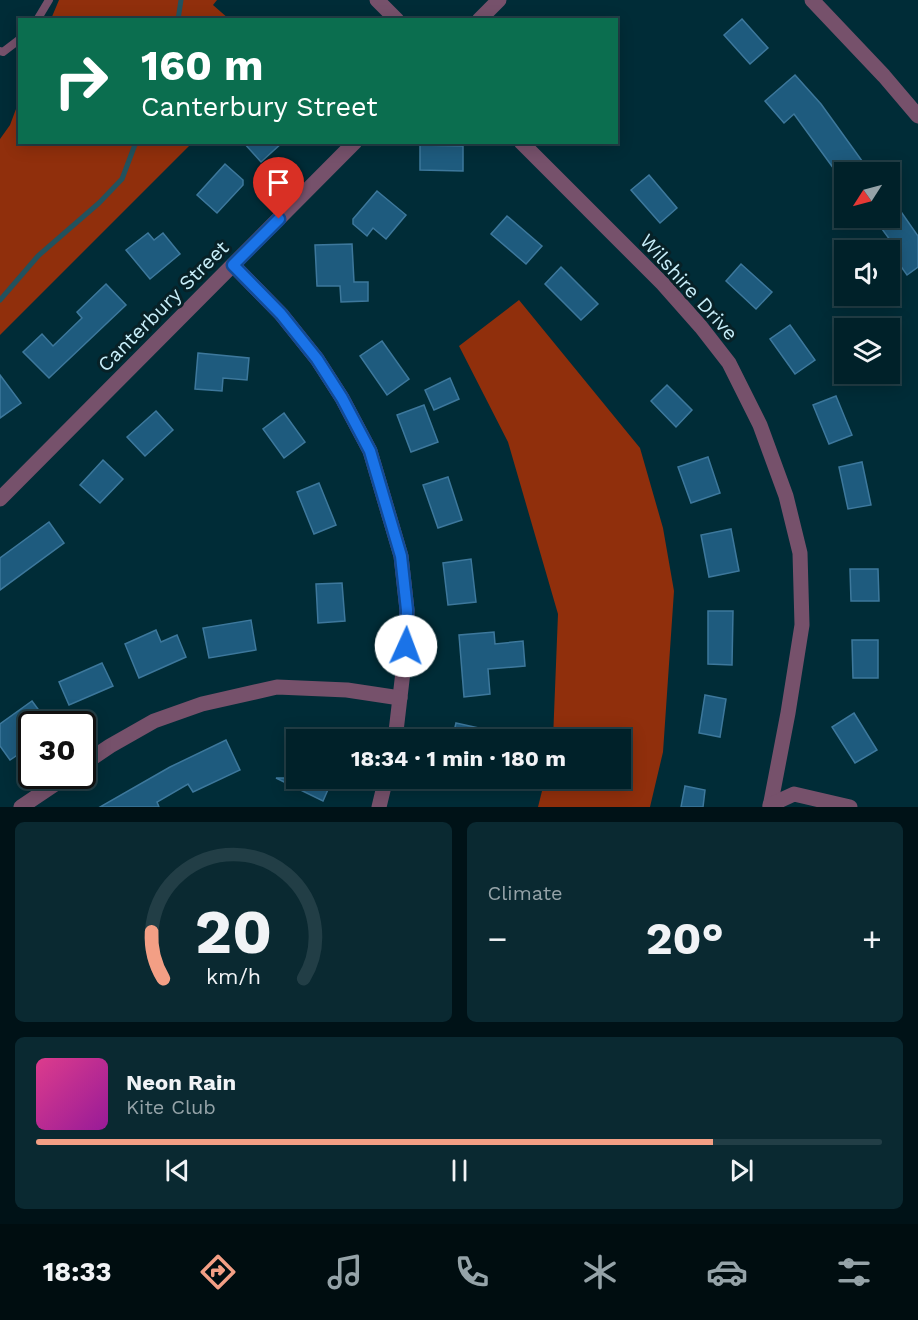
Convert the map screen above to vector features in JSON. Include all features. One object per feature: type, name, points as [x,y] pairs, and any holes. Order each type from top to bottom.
[{"type":"street","points":[[377,0],[395,18]]},
{"type":"street","points":[[481,18],[499,0]]},
{"type":"street","points":[[812,0],[884,76],[918,116]]},
{"type":"street","name":"Canterbury Street","points":[[0,499],[354,144]]},
{"type":"street","name":"Wilshire Drive","points":[[523,144],[663,284],[701,327],[729,363],[760,425],[786,496],[800,553],[802,625],[771,806]]},
{"type":"street","points":[[233,265],[281,314],[317,359],[342,398],[370,451],[401,556],[407,610],[406,646],[396,729]]},
{"type":"street","points":[[96,756],[154,722],[202,704],[277,687],[347,690],[400,698]]},
{"type":"street","points":[[21,807],[48,789]]},
{"type":"street","points":[[379,807],[383,789]]},
{"type":"street","points":[[771,806],[794,794],[850,807]]},
{"type":"lane","points":[[39,18],[50,0]]},
{"type":"lane","points":[[0,51],[8,50],[18,41]]},
{"type":"shaded area","points":[[59,0],[217,0],[213,5],[228,18],[51,18]]},
{"type":"shaded area","points":[[18,104],[18,144],[191,144],[0,335],[0,139],[10,125]]},
{"type":"shaded area","points":[[519,300],[640,448],[663,528],[674,591],[663,752],[650,807],[538,807],[542,789],[631,789],[631,729],[553,729],[558,614],[508,442],[459,346]]},
{"type":"building","points":[[742,19],[768,48],[750,64],[724,35]]},
{"type":"building","points":[[795,75],[821,104],[863,162],[834,162],[834,169],[794,114],[784,123],[765,101]]},
{"type":"building","points":[[245,144],[281,144],[261,162]]},
{"type":"building","points":[[420,145],[463,146],[463,171],[420,170]]},
{"type":"building","points":[[225,164],[243,180],[243,185],[217,213],[197,195]]},
{"type":"building","points":[[649,175],[677,208],[660,223],[631,190]]},
{"type":"building","points":[[377,191],[406,215],[386,239],[373,228],[367,236],[353,224],[353,219]]},
{"type":"building","points":[[900,210],[918,236],[918,267],[907,275],[900,265],[900,240],[890,240],[881,228],[900,228]]},
{"type":"building","points":[[507,216],[542,246],[526,264],[491,234]]},
{"type":"building","points":[[148,233],[154,240],[163,233],[180,254],[150,279],[126,250]]},
{"type":"building","points":[[352,244],[354,282],[368,282],[368,301],[341,302],[340,286],[317,286],[315,245]]},
{"type":"building","points":[[741,264],[772,292],[756,309],[726,281]]},
{"type":"building","points":[[561,267],[598,304],[581,320],[545,284]]},
{"type":"building","points":[[106,284],[126,305],[49,378],[23,352],[42,334],[53,346],[82,318],[77,312]]},
{"type":"building","points":[[790,325],[815,360],[795,374],[770,339]]},
{"type":"building","points":[[382,341],[409,379],[387,395],[360,356]]},
{"type":"building","points":[[198,353],[249,358],[247,380],[223,378],[222,391],[195,389]]},
{"type":"building","points":[[0,375],[21,403],[0,418]]},
{"type":"building","points":[[450,378],[459,399],[434,410],[425,390]]},
{"type":"building","points":[[667,385],[692,410],[676,427],[651,401]]},
{"type":"building","points":[[836,396],[852,435],[829,444],[813,405]]},
{"type":"building","points":[[424,405],[438,442],[411,452],[397,415]]},
{"type":"building","points":[[156,411],[173,430],[145,456],[127,437]]},
{"type":"building","points":[[284,413],[305,442],[284,458],[263,429]]},
{"type":"building","points":[[708,457],[720,493],[691,503],[678,467]]},
{"type":"building","points":[[103,460],[123,479],[100,503],[80,485]]},
{"type":"building","points":[[862,462],[871,505],[848,509],[839,467]]},
{"type":"building","points":[[448,477],[462,520],[438,528],[423,485]]},
{"type":"building","points":[[319,483],[336,525],[314,534],[297,492]]},
{"type":"building","points":[[49,522],[64,543],[0,590],[0,558]]},
{"type":"building","points":[[731,529],[739,571],[709,577],[701,535]]},
{"type":"building","points":[[471,559],[476,602],[448,605],[443,563]]},
{"type":"building","points":[[850,569],[878,569],[879,601],[851,601]]},
{"type":"building","points":[[342,583],[345,621],[318,623],[316,584]]},
{"type":"building","points":[[708,611],[733,611],[732,665],[708,664]]},
{"type":"building","points":[[251,620],[256,650],[209,658],[203,628]]},
{"type":"building","points":[[156,630],[161,642],[177,635],[186,657],[139,678],[125,644]]},
{"type":"building","points":[[494,632],[495,644],[523,641],[525,666],[488,669],[490,694],[464,697],[459,635]]},
{"type":"building","points":[[852,640],[878,640],[878,678],[853,678]]},
{"type":"building","points":[[102,663],[113,686],[69,705],[59,682]]},
{"type":"building","points":[[705,695],[726,699],[720,737],[699,733]]},
{"type":"building","points":[[32,701],[39,711],[18,711]]},
{"type":"building","points":[[18,711],[18,755],[10,760],[0,746],[0,724]]},
{"type":"building","points":[[854,713],[877,750],[855,763],[832,727]]},
{"type":"building","points":[[456,723],[484,729],[455,729]]},
{"type":"building","points":[[226,740],[240,770],[193,792],[188,784],[157,802],[159,807],[100,807],[170,767]]},
{"type":"building","points":[[276,778],[286,778],[286,783]]},
{"type":"building","points":[[685,786],[705,790],[703,807],[681,807]]},
{"type":"building","points":[[298,789],[328,789],[323,801]]},
{"type":"waterway","points":[[178,18],[181,0]]},
{"type":"waterway","points":[[0,300],[38,256],[99,203],[122,179],[135,144]]},
{"type":"route","points":[[279,219],[233,265],[281,314],[317,359],[342,398],[370,451],[401,556],[407,610],[406,646]]}]
